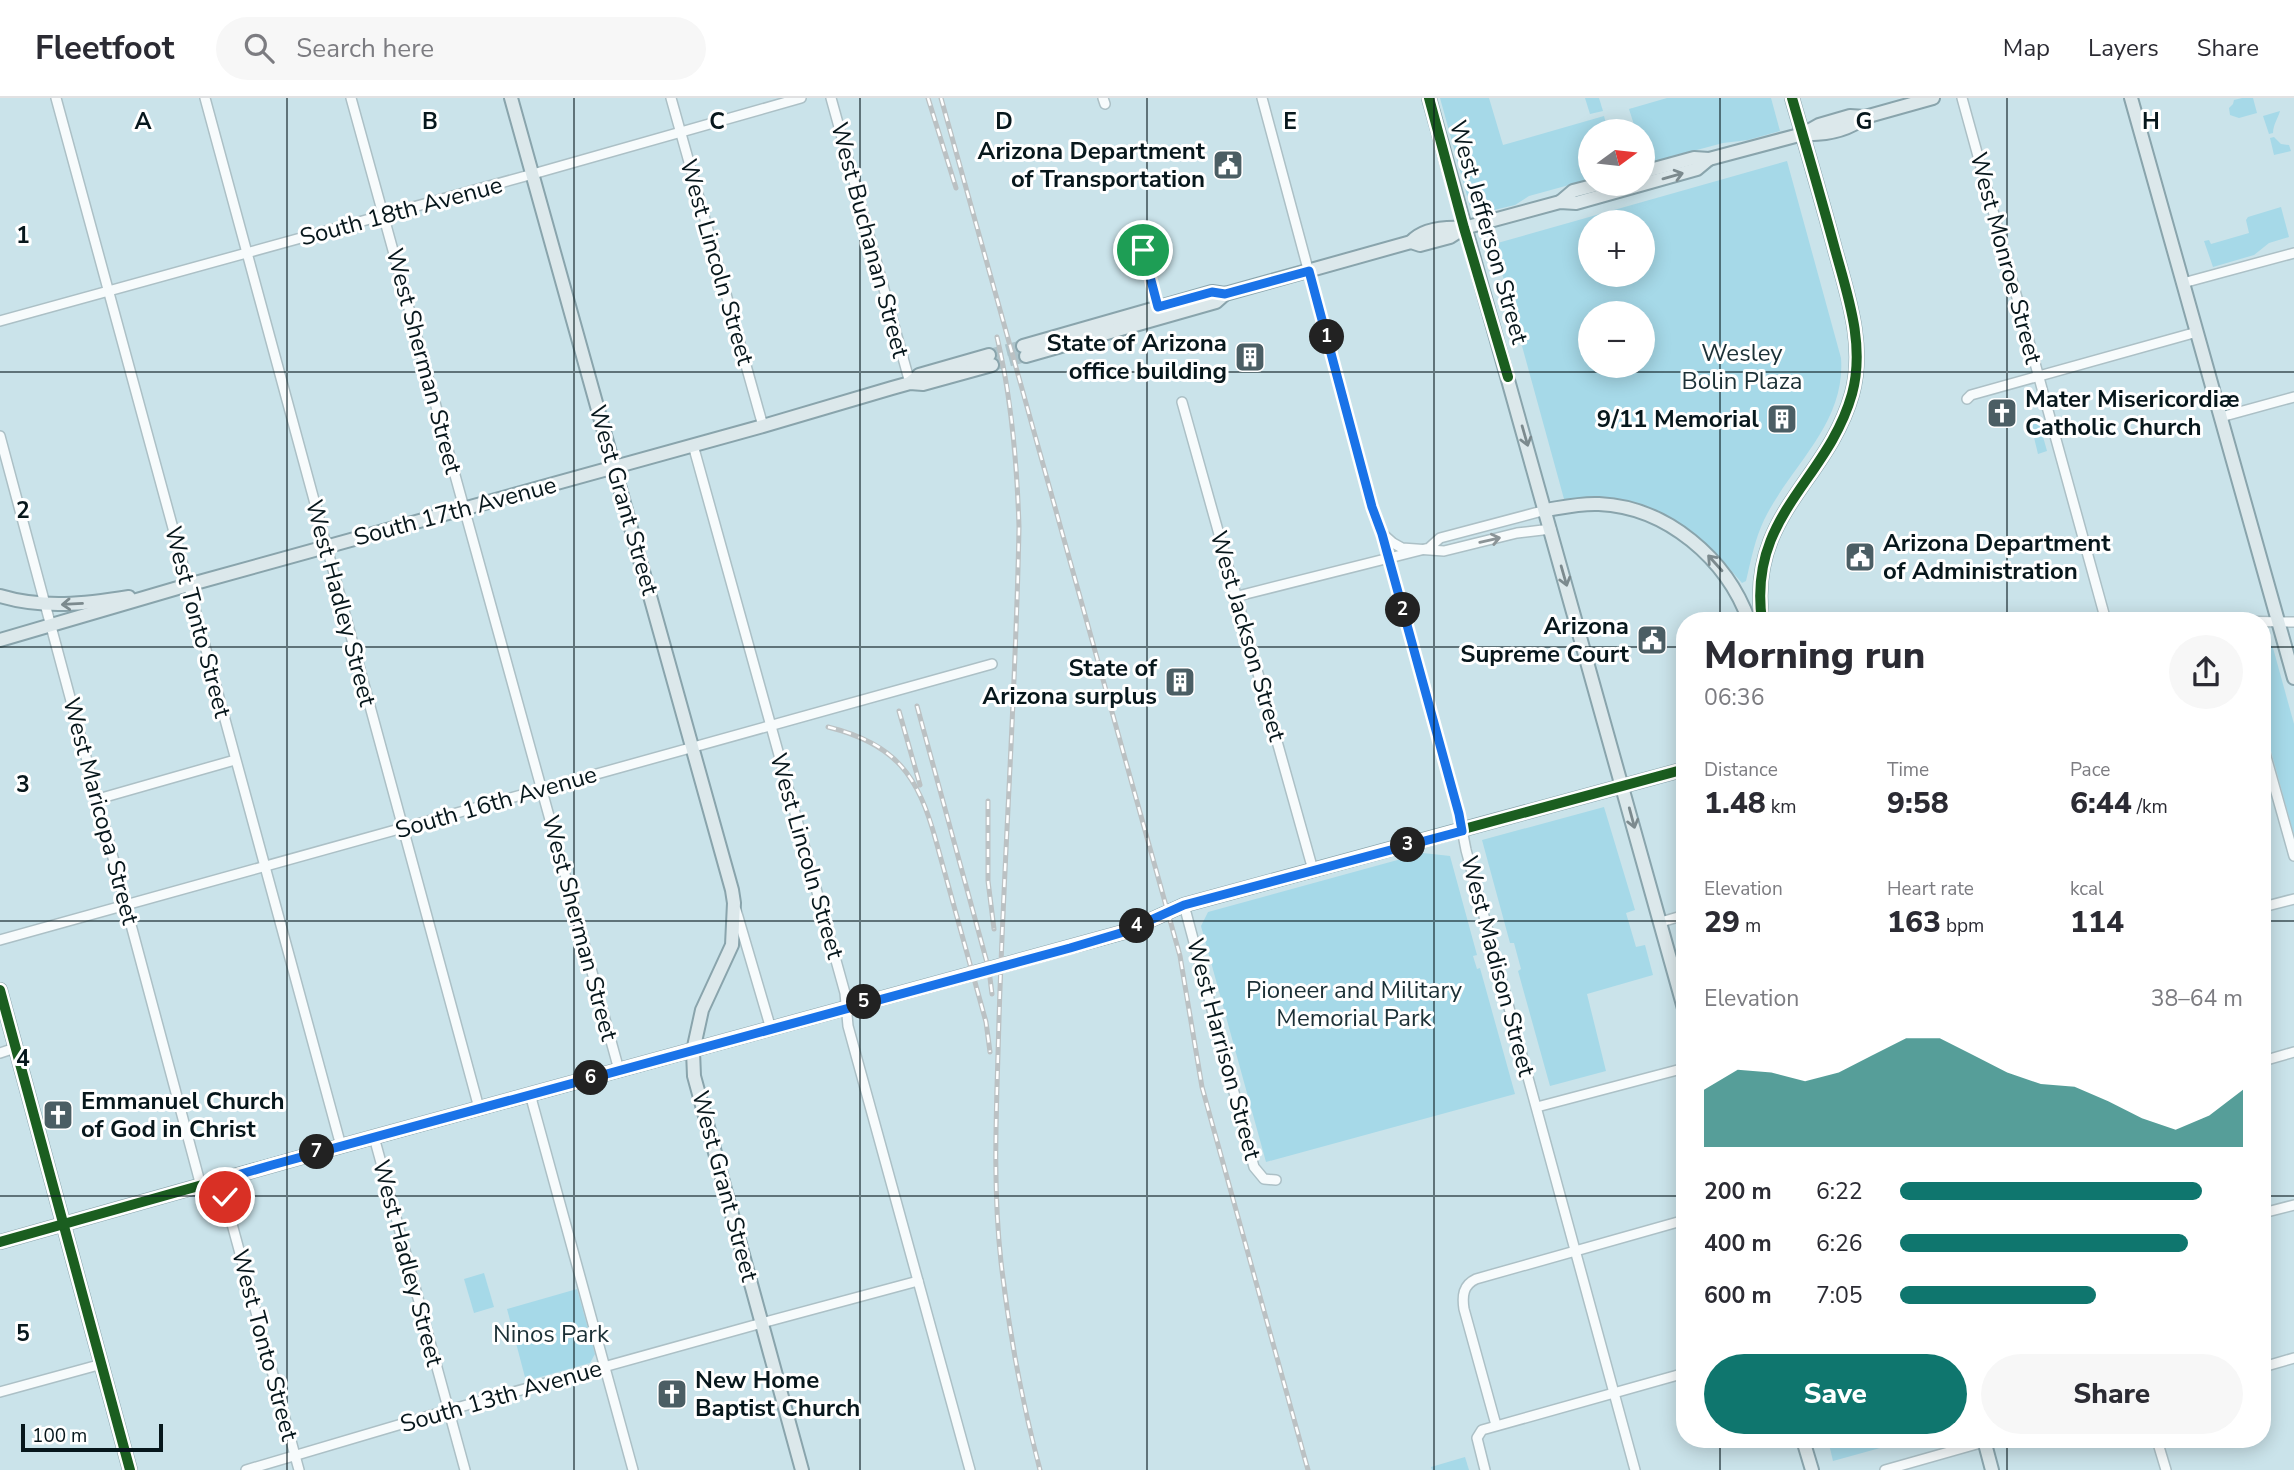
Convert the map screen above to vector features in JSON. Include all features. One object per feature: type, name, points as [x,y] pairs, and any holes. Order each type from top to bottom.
[{"type":"main road","name":"West Grant Street","points":[[511,98],[734,903],[732,945],[702,1010],[693,1051],[694,1076],[803,1470]]},
{"type":"main road","name":"West Jefferson Street","points":[[1430,98],[1464,228],[1546,510],[1676,978]]},
{"type":"main road","points":[[1761,612],[1759,587],[1774,532],[1785,510],[1842,424],[1853,391],[1856,352],[1853,310],[1793,98]]},
{"type":"main road","points":[[1656,168],[1694,158],[1709,159],[1803,134],[1822,135],[1853,126],[1865,117],[1933,98]]},
{"type":"main road","points":[[2131,98],[2294,678]]},
{"type":"main road","points":[[1025,351],[1160,312],[1212,292],[1225,294],[1411,243],[1417,235],[1448,227],[1464,228],[1560,202],[1576,203],[1697,169],[1709,159]]},
{"type":"main road","points":[[1560,202],[1578,190]]},
{"type":"main road","name":"South 17th Avenue","points":[[0,640],[325,546],[763,426],[910,383],[919,375],[991,360]]},
{"type":"main road","points":[[1546,510],[1572,505],[1603,504],[1647,514],[1689,538],[1721,569],[1745,612]]},
{"type":"main road","points":[[0,596],[46,604],[73,604],[105,601],[188,585]]},
{"type":"main road","points":[[0,1242],[1124,932],[1184,905],[1676,771]]},
{"type":"main road","points":[[0,990],[130,1470]]},
{"type":"main road","points":[[1806,1448],[1812,1470]]},
{"type":"main road","points":[[1988,1448],[1992,1470]]},
{"type":"street","name":"West Tonto Street","points":[[56,98],[341,1146]]},
{"type":"street","name":"West Hadley Street","points":[[205,98],[479,1108]]},
{"type":"street","name":"West Sherman Street","points":[[351,98],[619,1070]]},
{"type":"street","name":"West Lincoln Street","points":[[671,98],[763,426]]},
{"type":"street","name":"South 18th Avenue","points":[[0,321],[801,98]]},
{"type":"street","name":"West Buchanan Street","points":[[831,98],[910,383]]},
{"type":"street","name":"West Madison Street","points":[[1262,98],[1372,507],[1389,557],[1459,814],[1635,1470]]},
{"type":"street","name":"West Monroe Street","points":[[1962,98],[2104,612]]},
{"type":"street","points":[[1143,250],[1160,312]]},
{"type":"street","points":[[2183,283],[2294,253]]},
{"type":"street","points":[[1967,399],[2197,332]]},
{"type":"street","points":[[2221,416],[2294,397]]},
{"type":"street","name":"West Jackson Street","points":[[1182,402],[1313,870]]},
{"type":"street","name":"West Maricopa Street","points":[[0,436],[201,1186]]},
{"type":"street","name":"West Lincoln Street","points":[[693,445],[845,993],[848,1026],[970,1470]]},
{"type":"street","points":[[1238,596],[1429,548],[1440,538],[1546,510]]},
{"type":"street","points":[[1382,534],[1402,548],[1444,551],[1517,533],[1551,529]]},
{"type":"street","points":[[2271,621],[2294,622]]},
{"type":"street","name":"South 16th Avenue","points":[[0,940],[992,664]]},
{"type":"street","points":[[98,799],[235,760]]},
{"type":"street","points":[[2271,774],[2294,856]]},
{"type":"street","points":[[2271,905],[2294,899]]},
{"type":"street","name":"West Grant Street","points":[[734,903],[771,1029]]},
{"type":"street","name":"West Harrison Street","points":[[1184,905],[1254,1167],[1264,1180],[1276,1180]]},
{"type":"street","points":[[1661,922],[1676,918]]},
{"type":"street","points":[[0,1053],[15,1048]]},
{"type":"street","points":[[2271,1059],[2294,1052]]},
{"type":"street","points":[[1537,1107],[1676,1070]]},
{"type":"street","points":[[530,1094],[633,1470]]},
{"type":"street","name":"West Hadley Street","points":[[374,1137],[465,1470]]},
{"type":"street","name":"West Tonto Street","points":[[220,1180],[299,1470]]},
{"type":"street","points":[[2271,1211],[2294,1205]]},
{"type":"street","points":[[1496,1425],[1463,1303],[1465,1288],[1476,1279],[1676,1223]]},
{"type":"street","name":"South 13th Avenue","points":[[246,1470],[449,1410],[918,1281]]},
{"type":"street","points":[[2271,1365],[2294,1358]]},
{"type":"street","points":[[0,1392],[102,1364]]},
{"type":"street","points":[[1485,1470],[1478,1433],[1496,1425],[1676,1376]]},
{"type":"street","points":[[1885,1470],[1962,1448]]},
{"type":"street","points":[[2159,1448],[2166,1470]]},
{"type":"green space","points":[[1440,98],[1489,98],[1503,145],[1578,123],[1578,183],[1529,196],[1515,205],[1477,214],[1471,210]]},
{"type":"green space","points":[[1585,98],[1599,98],[1603,111],[1590,114]]},
{"type":"green space","points":[[1667,98],[1771,98],[1780,131],[1693,151],[1675,161],[1656,165],[1656,119],[1632,119],[1629,109]]},
{"type":"green space","points":[[2253,98],[2257,113],[2239,118],[2230,115],[2229,108],[2234,100]]},
{"type":"green space","points":[[2280,111],[2273,133],[2269,134],[2263,116]]},
{"type":"green space","points":[[2274,137],[2281,144],[2289,145],[2291,151],[2274,155],[2270,138]]},
{"type":"green space","name":"Wesley Bolin Plaza","points":[[1787,161],[1841,358],[1840,382],[1835,404],[1826,424],[1764,520],[1746,581],[1742,583],[1685,529],[1642,507],[1592,498],[1564,499],[1494,244],[1578,220],[1578,287],[1655,287],[1655,210],[1614,210]]},
{"type":"green space","points":[[2281,207],[2289,237],[2269,243],[2254,255],[2213,267],[2204,241],[2209,240],[2211,244],[2249,233],[2246,220],[2248,217]]},
{"type":"green space","points":[[2038,419],[2047,451],[2038,454],[2030,421]]},
{"type":"green space","points":[[2271,645],[2294,724],[2294,835],[2271,751]]},
{"type":"green space","points":[[1604,807],[1635,910],[1626,913],[1636,947],[1645,945],[1653,975],[1587,994],[1606,1071],[1550,1086],[1518,971],[1521,969],[1514,943],[1510,943],[1482,840]]},
{"type":"green space","name":"Pioneer and Military Memorial Park","points":[[1423,853],[1450,856],[1477,955],[1473,956],[1477,969],[1480,968],[1515,1094],[1266,1162],[1201,926],[1208,912]]},
{"type":"green space","points":[[484,1273],[494,1307],[474,1313],[464,1279]]},
{"type":"green space","name":"Ninos Park","points":[[577,1289],[595,1354],[590,1363],[526,1381],[507,1309]]},
{"type":"green space","points":[[1830,1448],[1880,1448],[1833,1461]]},
{"type":"green space","points":[[1465,1457],[1469,1470],[1432,1470],[1431,1467]]},
{"type":"tunnel","points":[[989,355],[1023,346]]},
{"type":"tunnel","points":[[992,365],[1026,356]]},
{"type":"railway","points":[[928,98],[956,188]]},
{"type":"railway","points":[[941,98],[1180,956],[1202,1087],[1308,1470]]},
{"type":"railway","points":[[997,337],[1013,432],[1019,527],[999,1019],[996,1140],[998,1232],[1012,1341],[1040,1470]]},
{"type":"railway","points":[[917,706],[989,970],[992,994]]},
{"type":"railway","points":[[899,711],[920,785]]},
{"type":"railway","points":[[828,727],[851,734],[887,753],[912,780],[921,798],[936,841],[986,1022],[990,1052]]},
{"type":"railway","points":[[988,801],[988,881],[994,929]]},
{"type":"cycle path","points":[[1429,98],[1508,377]]},
{"type":"cycle path","points":[[1762,612],[1761,584],[1766,553],[1777,526],[1840,425],[1856,375],[1853,317],[1792,98]]},
{"type":"cycle path","points":[[0,1242],[1124,932],[1184,905],[1676,771]]},
{"type":"cycle path","points":[[0,990],[130,1470]]},
{"type":"place","name":"Arizona Department of Transportation","points":[[1228,165]]},
{"type":"place","name":"State of Arizona office building","points":[[1250,357]]},
{"type":"place","name":"Mater Misericordiæ Catholic Church","points":[[2002,413]]},
{"type":"place","name":"9/11 Memorial","points":[[1782,419]]},
{"type":"place","name":"Arizona Department of Administration","points":[[1860,557]]},
{"type":"place","name":"Arizona Supreme Court","points":[[1652,640]]},
{"type":"place","name":"State of Arizona surplus","points":[[1180,682]]},
{"type":"place","name":"Emmanuel Church of God in Christ","points":[[58,1115]]},
{"type":"place","name":"New Home Baptist Church","points":[[672,1394]]},
{"type":"route","points":[[225,1197],[220,1180],[1070,948],[1124,932],[1184,905],[1462,831],[1309,271],[1225,294],[1212,292],[1158,307],[1143,250]]}]
